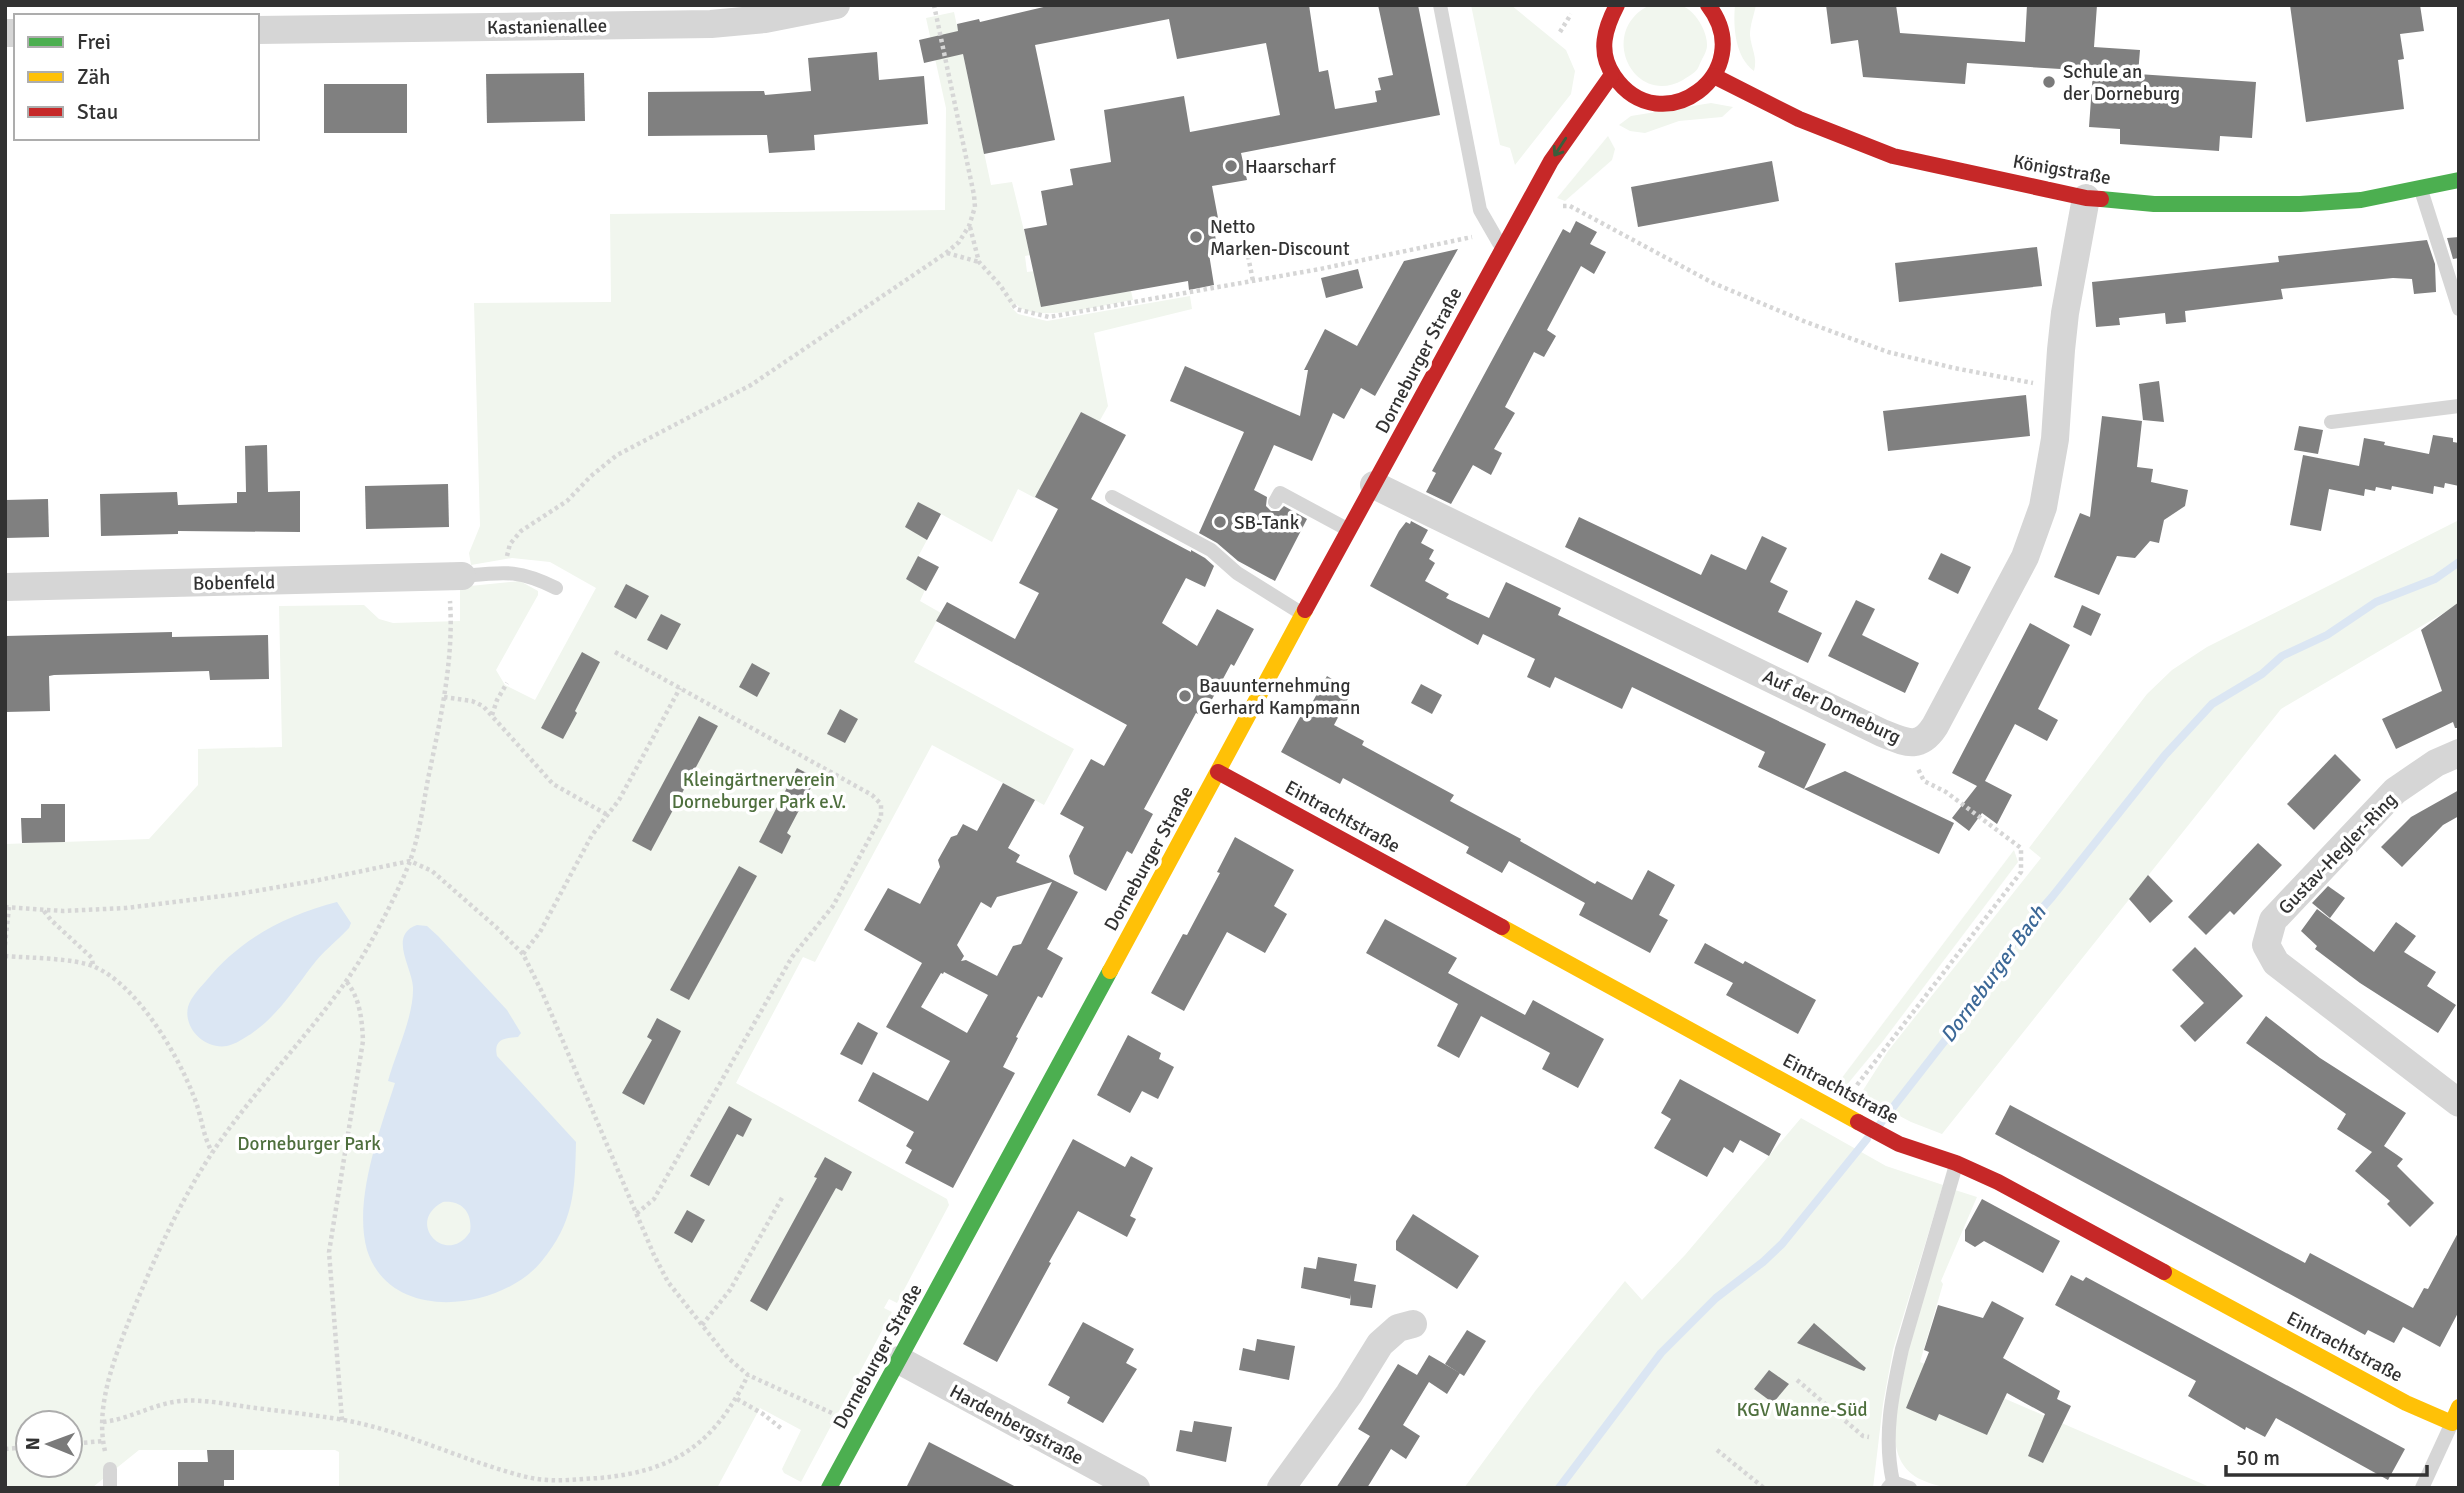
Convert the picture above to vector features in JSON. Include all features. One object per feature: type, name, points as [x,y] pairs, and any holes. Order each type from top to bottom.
[{"type":"street","name":"Kastanienallee","points":[[259,30],[710,24],[765,19],[836,5]]},
{"type":"street","points":[[1597,10],[1604,31],[1602,46],[1605,62],[1611,76],[1632,103],[1666,105],[1680,102],[1706,87],[1721,60],[1721,27],[1709,5]]},
{"type":"street","name":"Dorneburger Straße","points":[[829,1488],[1502,248],[1563,142],[1611,76]]},
{"type":"street","name":"Königstraße","points":[[1714,76],[1799,119],[1893,156],[2086,198],[2154,204],[2300,204],[2361,200],[2459,180]]},
{"type":"street","name":"Dorneburger Straße","points":[[1537,190],[1563,171]]},
{"type":"street","name":"Auf der Dorneburg","points":[[1374,485],[1882,733],[1914,743],[1926,739],[2025,557],[2035,533],[2053,462],[2065,313],[2086,198]]},
{"type":"street","name":"Bobenfeld","points":[[5,587],[455,577]]},
{"type":"street","name":"Gustav-Hegler-Ring","points":[[2459,753],[2426,769],[2395,791],[2273,920],[2266,945],[2276,963],[2459,1102]]},
{"type":"street","name":"Eintrachtstraße","points":[[1218,772],[1899,1144],[1956,1163],[1998,1182],[2406,1403],[2452,1423]]},
{"type":"street","points":[[1281,1488],[1349,1394],[1380,1344],[1398,1328],[1413,1324]]},
{"type":"street","name":"Hardenbergstraße","points":[[899,1360],[1136,1488]]},
{"type":"street","points":[[2452,1423],[2459,1407]]},
{"type":"lane","points":[[1440,5],[1480,210],[1502,248]]},
{"type":"lane","points":[[1721,27],[1726,5]]},
{"type":"lane","points":[[2420,189],[2459,309]]},
{"type":"lane","points":[[2331,422],[2459,406]]},
{"type":"lane","points":[[1275,502],[1280,493],[1350,530]]},
{"type":"lane","points":[[1112,497],[1212,550],[1304,615]]},
{"type":"lane","points":[[455,577],[508,572],[533,577],[556,588]]},
{"type":"lane","points":[[1910,1488],[1890,1485],[1887,1440],[1895,1381],[1956,1163]]},
{"type":"lane","points":[[2422,1488],[2452,1423]]},
{"type":"lane","points":[[110,1469],[110,1488]]},
{"type":"path","points":[[508,572],[510,544],[521,531],[567,501],[591,476],[617,455],[751,385],[959,242],[970,226],[975,207],[974,195],[934,5]]},
{"type":"path","points":[[1560,32],[1597,10]]},
{"type":"path","points":[[1537,190],[1713,283],[1844,336],[1888,352],[1954,368],[2058,387]]},
{"type":"path","points":[[970,226],[979,262],[1000,285],[1016,309],[1049,317],[1320,269],[1469,238],[1490,228]]},
{"type":"path","points":[[946,253],[979,262]]},
{"type":"path","points":[[1248,256],[1253,281]]},
{"type":"path","points":[[110,1469],[103,1441],[103,1422],[106,1393],[115,1355],[148,1274],[178,1212],[212,1152],[346,981],[369,946],[410,861],[444,697],[455,577]]},
{"type":"path","points":[[615,652],[872,795],[881,804],[881,817],[833,906],[792,957],[654,1199],[636,1214]]},
{"type":"path","points":[[492,715],[507,683]]},
{"type":"path","points":[[523,954],[540,932],[592,835],[620,800],[680,688]]},
{"type":"path","points":[[444,697],[472,701],[483,706],[554,784],[607,814]]},
{"type":"path","points":[[1837,1111],[2021,872],[2021,848],[1946,792],[1924,781],[1918,773],[1914,743]]},
{"type":"path","points":[[5,944],[7,907],[43,910],[126,908],[238,894],[410,861],[432,871],[459,892],[523,954],[547,1003],[636,1214],[668,1282],[729,1358],[748,1375],[862,1427]]},
{"type":"path","points":[[43,910],[92,958],[93,966]]},
{"type":"path","points":[[5,956],[93,966],[121,985],[149,1016],[173,1051],[195,1099],[204,1138],[212,1152]]},
{"type":"path","points":[[342,1419],[329,1252],[363,1041],[362,1019],[355,992],[346,981]]},
{"type":"path","points":[[702,1325],[730,1290],[783,1196]]},
{"type":"path","points":[[103,1422],[120,1420],[157,1405],[182,1401],[211,1402],[342,1419],[536,1479],[572,1480],[647,1470],[676,1460],[698,1445],[737,1399],[748,1375]]},
{"type":"path","points":[[1797,1380],[1863,1436],[1887,1440]]},
{"type":"path","points":[[737,1399],[782,1429]]},
{"type":"path","points":[[84,1443],[103,1441]]},
{"type":"path","points":[[1717,1450],[1764,1488]]},
{"type":"path","points":[[536,1479],[537,1488]]},
{"type":"green space","points":[[1471,5],[1511,5],[1566,50],[1575,71],[1571,94],[1515,165],[1510,148],[1500,145]]},
{"type":"green space","points":[[1650,5],[1687,8],[1700,22],[1707,40],[1706,51],[1696,70],[1683,80],[1665,86],[1650,84],[1637,75],[1628,63],[1624,48],[1625,32],[1634,17]]},
{"type":"green space","points":[[1735,5],[1756,5],[1750,35],[1755,57],[1754,71],[1739,50],[1734,23]]},
{"type":"green space","points":[[954,12],[991,185],[1012,182],[1030,255],[1025,256],[1027,272],[1035,271],[1042,307],[1131,291],[1133,300],[1054,313],[1025,310],[1016,304],[1010,306],[1018,314],[1047,321],[1190,296],[1192,309],[1094,333],[1108,406],[1099,422],[1081,412],[1035,498],[1018,489],[992,542],[941,514],[906,579],[925,590],[920,601],[941,613],[914,662],[1074,749],[1044,805],[932,745],[815,962],[803,957],[736,1083],[947,1199],[949,1205],[897,1303],[889,1299],[884,1308],[892,1312],[801,1482],[784,1473],[782,1469],[801,1430],[760,1408],[717,1488],[339,1488],[339,1452],[335,1450],[139,1450],[93,1487],[5,1488],[5,844],[149,839],[198,785],[198,749],[282,747],[279,606],[364,605],[379,619],[393,623],[460,621],[460,587],[520,581],[538,591],[538,595],[496,670],[505,685],[535,700],[596,588],[550,562],[512,558],[471,565],[469,553],[480,526],[474,303],[611,302],[610,214],[945,210],[946,108],[926,18]]},
{"type":"green space","points":[[1711,103],[1733,107],[1722,117],[1679,121],[1645,133],[1630,131],[1619,125],[1631,116]]},
{"type":"green space","points":[[1608,136],[1615,149],[1612,160],[1565,201],[1557,198]]},
{"type":"green space","points":[[2459,520],[2459,604],[2281,709],[1942,1134],[1911,1122],[1860,1095],[1888,1051],[2041,858],[2029,848],[2147,694],[2172,670],[2207,647]]},
{"type":"green space","points":[[2014,850],[2018,862],[1883,1041],[1845,1087],[1838,1083]]},
{"type":"green space","points":[[1801,1118],[1886,1166],[1943,1185],[1893,1350],[1883,1404],[1873,1488],[1464,1488],[1536,1390],[1625,1281],[1642,1300],[1685,1255]]},
{"type":"green space","name":"KGV Wanne-Süd","points":[[1955,1190],[1977,1197],[1941,1281],[1943,1284],[1920,1362],[2212,1488],[1948,1488],[1918,1478],[1906,1469],[1898,1454],[1895,1432],[1898,1401],[1914,1325]]},
{"type":"shaded area","points":[[337,902],[351,923],[349,928],[316,961],[269,1019],[251,1034],[227,1046],[211,1045],[198,1036],[189,1023],[188,1007],[219,966],[265,931],[300,914]]},
{"type":"shaded area","points":[[417,925],[427,926],[507,1010],[521,1033],[518,1037],[501,1040],[496,1050],[497,1056],[576,1142],[571,1205],[552,1248],[523,1279],[500,1291],[474,1299],[447,1302],[421,1299],[398,1290],[379,1274],[367,1250],[363,1209],[370,1165],[395,1083],[388,1081],[408,1022],[413,998],[412,979],[403,944],[408,930]],"holes":[[[443,1202],[450,1202],[465,1209],[470,1219],[470,1232],[460,1242],[450,1245],[441,1244],[433,1238],[428,1230],[427,1220],[432,1211]]]},
{"type":"building","points":[[1052,5],[1309,5],[1319,72],[1328,70],[1335,109],[1377,102],[1375,91],[1381,90],[1378,78],[1393,75],[1378,5],[1418,5],[1440,115],[1241,153],[1247,180],[1212,186],[1221,234],[1215,235],[1218,252],[1209,254],[1214,285],[1189,290],[1188,281],[1041,307],[1024,229],[1047,225],[1041,191],[1073,185],[1070,169],[1111,162],[1104,110],[1184,96],[1190,132],[1280,115],[1266,43],[1177,59],[1169,19],[1035,45],[1055,140],[984,154],[963,54],[924,63],[919,40],[958,31],[957,24],[979,19],[980,22]]},
{"type":"building","points":[[1826,5],[1896,5],[1900,33],[2025,42],[2027,5],[2097,5],[2094,47],[2140,50],[2138,74],[2256,82],[2252,138],[2220,136],[2219,151],[2120,144],[2120,129],[2089,127],[2093,71],[1967,63],[1965,84],[1863,77],[1858,40],[1831,44]]},
{"type":"building","points":[[2290,5],[2420,5],[2424,31],[2400,34],[2404,59],[2398,60],[2404,109],[2306,122]]},
{"type":"building","points":[[877,52],[879,80],[924,76],[928,124],[814,135],[815,150],[769,153],[767,135],[648,136],[648,92],[764,91],[765,95],[811,91],[808,58]]},
{"type":"building","points":[[584,73],[585,121],[487,123],[486,74]]},
{"type":"building","points":[[324,84],[407,84],[407,133],[324,133]]},
{"type":"building","points":[[1772,161],[1779,201],[1638,227],[1631,187]]},
{"type":"building","points":[[1576,221],[1597,232],[1590,244],[1606,252],[1594,274],[1581,266],[1547,330],[1556,336],[1544,357],[1534,352],[1505,407],[1515,413],[1494,449],[1502,453],[1491,475],[1473,465],[1451,504],[1426,492],[1436,473],[1432,471],[1563,229],[1570,233]]},
{"type":"building","points":[[2459,237],[2459,258],[2453,259],[2447,238]]},
{"type":"building","points":[[2427,240],[2435,264],[2436,292],[2414,294],[2412,279],[2393,278],[2281,289],[2283,299],[2185,311],[2186,322],[2166,324],[2165,313],[2119,318],[2120,325],[2096,327],[2092,282],[2279,262],[2278,256]]},
{"type":"building","points":[[2037,247],[2042,286],[1899,302],[1895,263]]},
{"type":"building","points":[[1458,249],[1375,396],[1361,388],[1344,419],[1333,413],[1312,461],[1274,445],[1254,490],[1267,497],[1266,506],[1271,511],[1279,511],[1284,506],[1307,519],[1275,581],[1238,561],[1217,543],[1199,533],[1244,432],[1170,401],[1185,366],[1300,416],[1308,370],[1304,370],[1325,329],[1357,346],[1404,261]]},
{"type":"building","points":[[1358,269],[1363,288],[1326,298],[1321,278]]},
{"type":"building","points":[[2159,381],[2164,422],[2143,420],[2139,384]]},
{"type":"building","points":[[2026,395],[2030,436],[1888,451],[1883,411]]},
{"type":"building","points":[[1081,412],[1126,435],[1091,499],[1191,550],[1214,566],[1205,587],[1186,578],[1162,623],[1197,646],[1217,609],[1254,629],[1234,666],[1231,664],[1203,716],[1196,713],[1144,809],[1153,814],[1132,854],[1127,851],[1106,891],[1074,874],[1069,856],[1084,827],[1060,814],[1091,759],[1104,766],[1127,725],[936,621],[947,602],[1015,639],[1039,593],[1019,583],[1058,509],[1035,497]]},
{"type":"building","points":[[2102,416],[2142,421],[2137,467],[2153,469],[2151,482],[2188,490],[2185,506],[2164,520],[2159,543],[2150,541],[2135,558],[2117,556],[2099,595],[2054,577],[2080,513],[2090,517]]},
{"type":"building","points":[[2299,426],[2323,430],[2318,454],[2294,450]]},
{"type":"building","points":[[2433,435],[2453,438],[2453,442],[2459,443],[2459,486],[2445,483],[2444,488],[2434,486],[2433,494],[2392,486],[2391,490],[2376,487],[2375,491],[2365,489],[2364,496],[2329,489],[2321,531],[2290,525],[2303,455],[2359,466],[2364,438],[2429,454]]},
{"type":"building","points":[[267,445],[268,492],[300,491],[300,532],[178,531],[178,534],[101,536],[100,494],[177,492],[178,505],[237,503],[237,492],[246,492],[245,446]]},
{"type":"building","points":[[448,484],[449,527],[366,529],[365,486]]},
{"type":"building","points":[[48,499],[49,537],[5,538],[5,500]]},
{"type":"building","points":[[918,502],[941,514],[927,540],[905,527]]},
{"type":"building","points":[[1579,517],[1701,575],[1711,554],[1746,570],[1762,536],[1787,548],[1770,582],[1788,591],[1778,612],[1822,633],[1808,663],[1565,547]]},
{"type":"building","points":[[1411,521],[1428,530],[1421,543],[1434,550],[1429,559],[1435,563],[1425,581],[1449,594],[1446,598],[1489,618],[1506,582],[1561,608],[1558,615],[1826,744],[1804,789],[1845,771],[1954,823],[1939,854],[1758,767],[1765,752],[1632,687],[1622,709],[1555,677],[1550,688],[1527,677],[1535,659],[1483,634],[1478,645],[1370,586],[1399,531],[1406,522],[1410,524]]},
{"type":"building","points":[[1941,553],[1971,567],[1958,594],[1928,579]]},
{"type":"building","points":[[918,556],[939,567],[926,591],[906,579]]},
{"type":"building","points":[[626,584],[649,596],[636,619],[614,607]]},
{"type":"building","points":[[1856,600],[1875,609],[1862,635],[1919,663],[1905,693],[1828,656]]},
{"type":"building","points":[[2459,602],[2459,728],[2455,728],[2453,722],[2396,749],[2382,719],[2442,691],[2421,630]]},
{"type":"building","points":[[2082,605],[2101,614],[2091,636],[2073,627]]},
{"type":"building","points":[[661,614],[681,624],[667,650],[647,640]]},
{"type":"building","points":[[2030,623],[2070,645],[2038,709],[2058,720],[2047,741],[2015,724],[1985,781],[2012,795],[1997,824],[1982,813],[1969,831],[1952,818],[1977,786],[1952,773]]},
{"type":"building","points":[[172,632],[172,637],[268,635],[269,679],[210,680],[209,671],[54,675],[49,676],[50,711],[5,712],[5,636]]},
{"type":"building","points":[[582,652],[600,662],[563,739],[541,728]]},
{"type":"building","points":[[752,663],[770,673],[757,697],[739,687]]},
{"type":"building","points":[[1327,676],[1352,691],[1334,725],[1364,741],[1362,745],[1454,795],[1450,801],[1521,839],[1520,841],[1595,884],[1597,881],[1632,900],[1648,870],[1675,885],[1659,915],[1668,920],[1650,953],[1579,915],[1585,903],[1509,861],[1502,873],[1466,853],[1469,847],[1343,778],[1340,784],[1281,752],[1305,708],[1308,710]]},
{"type":"building","points":[[1421,684],[1442,695],[1432,714],[1411,703]]},
{"type":"building","points":[[840,709],[858,719],[845,743],[827,734]]},
{"type":"building","points":[[699,716],[718,726],[651,851],[632,841]]},
{"type":"building","points":[[2335,754],[2361,780],[2314,830],[2287,804]]},
{"type":"building","points":[[797,768],[816,778],[787,833],[791,836],[782,854],[759,842]]},
{"type":"building","points":[[1003,783],[1035,800],[1008,848],[1020,855],[1016,862],[1078,892],[1047,949],[1063,958],[1042,998],[1038,996],[1003,1067],[1015,1073],[953,1188],[905,1163],[912,1150],[906,1146],[914,1132],[858,1101],[873,1072],[928,1101],[950,1061],[886,1027],[922,963],[864,930],[888,888],[920,904],[940,867],[938,860],[951,837],[957,835],[963,824],[977,831]],"holes":[[[1052,882],[1021,944],[1013,946],[997,976],[966,960],[961,961],[964,956],[957,945],[981,902],[991,908],[997,897]],[[944,972],[988,995],[967,1033],[921,1007]]]},
{"type":"building","points":[[2459,790],[2459,816],[2443,825],[2402,867],[2381,847],[2411,817]]},
{"type":"building","points":[[41,804],[65,804],[65,842],[22,843],[21,818],[41,818]]},
{"type":"building","points":[[1235,837],[1294,870],[1274,906],[1287,914],[1265,953],[1227,932],[1184,1011],[1151,993],[1183,934],[1187,935],[1220,873],[1217,872]]},
{"type":"building","points":[[2258,843],[2282,865],[2234,915],[2230,911],[2206,935],[2188,917]]},
{"type":"building","points":[[739,866],[757,876],[689,1000],[670,990]]},
{"type":"building","points":[[2148,875],[2173,901],[2150,923],[2129,899]]},
{"type":"building","points":[[2328,886],[2345,898],[2330,918],[2312,903]]},
{"type":"building","points":[[2317,909],[2374,952],[2396,922],[2416,936],[2404,952],[2436,972],[2427,986],[2456,1005],[2438,1033],[2360,983],[2315,949],[2317,946],[2301,931]]},
{"type":"building","points":[[1385,919],[1457,958],[1448,973],[1525,1015],[1533,1000],[1604,1039],[1578,1088],[1542,1069],[1550,1053],[1481,1016],[1459,1058],[1437,1046],[1458,1004],[1366,953]]},
{"type":"building","points":[[1705,943],[1743,964],[1745,961],[1816,1000],[1798,1034],[1726,995],[1733,983],[1694,963]]},
{"type":"building","points":[[2195,947],[2243,996],[2195,1042],[2180,1026],[2204,1003],[2172,970]]},
{"type":"building","points":[[2266,1016],[2320,1058],[2406,1113],[2384,1146],[2403,1159],[2397,1166],[2434,1203],[2410,1227],[2387,1204],[2390,1201],[2355,1171],[2372,1152],[2337,1129],[2346,1114],[2246,1043]]},
{"type":"building","points":[[657,1018],[681,1031],[644,1105],[622,1093],[652,1040],[647,1037]]},
{"type":"building","points":[[858,1022],[878,1033],[862,1065],[840,1054]]},
{"type":"building","points":[[1128,1035],[1161,1053],[1159,1059],[1174,1067],[1158,1099],[1142,1091],[1130,1113],[1097,1095]]},
{"type":"building","points":[[1680,1079],[1781,1134],[1769,1156],[1740,1140],[1733,1153],[1724,1147],[1707,1177],[1654,1148],[1671,1119],[1661,1113]]},
{"type":"building","points":[[2010,1105],[2305,1263],[2310,1253],[2413,1308],[2424,1288],[2428,1289],[2459,1231],[2459,1311],[2440,1347],[2403,1327],[2394,1343],[2368,1330],[2365,1335],[1995,1134]]},
{"type":"building","points":[[729,1106],[752,1119],[743,1137],[737,1134],[709,1186],[690,1176]]},
{"type":"building","points":[[1073,1139],[1125,1167],[1131,1156],[1153,1168],[1130,1216],[1136,1219],[1127,1237],[1078,1211],[997,1362],[963,1344]]},
{"type":"building","points":[[825,1157],[852,1172],[842,1191],[836,1188],[767,1311],[750,1301],[817,1178],[814,1177]]},
{"type":"building","points":[[1982,1199],[2060,1241],[2043,1273],[1984,1241],[1975,1247],[1965,1241],[1965,1230]]},
{"type":"building","points":[[687,1210],[705,1220],[692,1243],[674,1233]]},
{"type":"building","points":[[1413,1214],[1479,1256],[1457,1289],[1396,1250],[1396,1241]]},
{"type":"building","points":[[1318,1257],[1357,1264],[1354,1281],[1376,1285],[1372,1308],[1350,1305],[1351,1299],[1301,1288],[1304,1267],[1316,1269]]},
{"type":"building","points":[[2071,1275],[2083,1281],[2086,1277],[2405,1449],[2388,1480],[2276,1418],[2265,1437],[2246,1427],[2245,1430],[2188,1396],[2196,1381],[2055,1305]]},
{"type":"building","points":[[1992,1301],[2024,1318],[2003,1358],[2060,1391],[2057,1399],[2071,1406],[2043,1463],[2028,1456],[2045,1414],[2007,1393],[1987,1435],[1939,1414],[1936,1421],[1906,1408],[1929,1352],[1924,1350],[1938,1305],[1983,1318]]},
{"type":"building","points":[[1083,1322],[1134,1349],[1126,1363],[1137,1369],[1103,1423],[1067,1403],[1070,1397],[1048,1385]]},
{"type":"building","points":[[1814,1323],[1866,1368],[1864,1371],[1797,1343]]},
{"type":"building","points":[[1467,1330],[1486,1341],[1464,1376],[1445,1364]]},
{"type":"building","points":[[1257,1339],[1295,1346],[1289,1380],[1239,1370],[1243,1348],[1255,1351]]},
{"type":"building","points":[[1429,1355],[1460,1373],[1447,1394],[1429,1382],[1403,1425],[1420,1436],[1406,1459],[1391,1449],[1367,1488],[1336,1488],[1370,1436],[1358,1429],[1398,1364],[1417,1375]]},
{"type":"building","points":[[1769,1370],[1789,1384],[1773,1403],[1754,1389]]},
{"type":"building","points":[[1194,1421],[1232,1427],[1226,1462],[1176,1451],[1180,1430],[1192,1432]]},
{"type":"building","points":[[929,1442],[1018,1488],[906,1488]]},
{"type":"building","points":[[207,1450],[234,1450],[234,1480],[224,1480],[224,1488],[178,1488],[178,1462],[208,1462]]},
{"type":"waterway","name":"Dorneburger Bach","points":[[1880,1124],[2003,966],[2015,939],[2052,897],[2165,755],[2212,704],[2262,674],[2282,656],[2327,635],[2376,602],[2435,579],[2459,562]]},
{"type":"waterway","name":"Dorneburger Bach","points":[[1559,1488],[1661,1353],[1716,1298],[1782,1244],[1867,1139]]},
{"type":"traffic: fast","points":[[2101,199],[2154,204],[2300,204],[2361,200],[2459,180]]},
{"type":"traffic: fast","points":[[829,1488],[1110,971]]},
{"type":"traffic: slow","points":[[1110,971],[1305,610]]},
{"type":"traffic: slow","points":[[1502,927],[1858,1122]]},
{"type":"traffic: slow","points":[[2164,1272],[2406,1403],[2452,1423],[2459,1407]]},
{"type":"traffic: jam","points":[[1617,5],[1606,31],[1604,49],[1609,67],[1634,96],[1656,103],[1678,102],[1698,92],[1714,75],[1722,54],[1721,30],[1708,5]]},
{"type":"traffic: jam","points":[[1305,610],[1551,161],[1611,76]]},
{"type":"traffic: jam","points":[[1714,76],[1799,119],[1893,156],[2101,199]]},
{"type":"traffic: jam","points":[[1218,772],[1502,927]]},
{"type":"traffic: jam","points":[[1858,1122],[1899,1144],[1956,1163],[1998,1182],[2164,1272]]},
{"type":"place","name":"Schule an der Dorneburg","points":[[2049,82]]},
{"type":"place","name":"Haarscharf","points":[[1231,166]]},
{"type":"place","name":"Netto Marken-Discount","points":[[1196,237]]},
{"type":"place","name":"SB-Tank","points":[[1220,522]]},
{"type":"place","name":"Bauunternehmung Gerhard Kampmann","points":[[1185,696]]},
{"type":"park label","name":"Kleingärtnerverein Dorneburger Park e.V.","points":[[759,790]]},
{"type":"park label","name":"Dorneburger Park","points":[[309,1143]]}]
